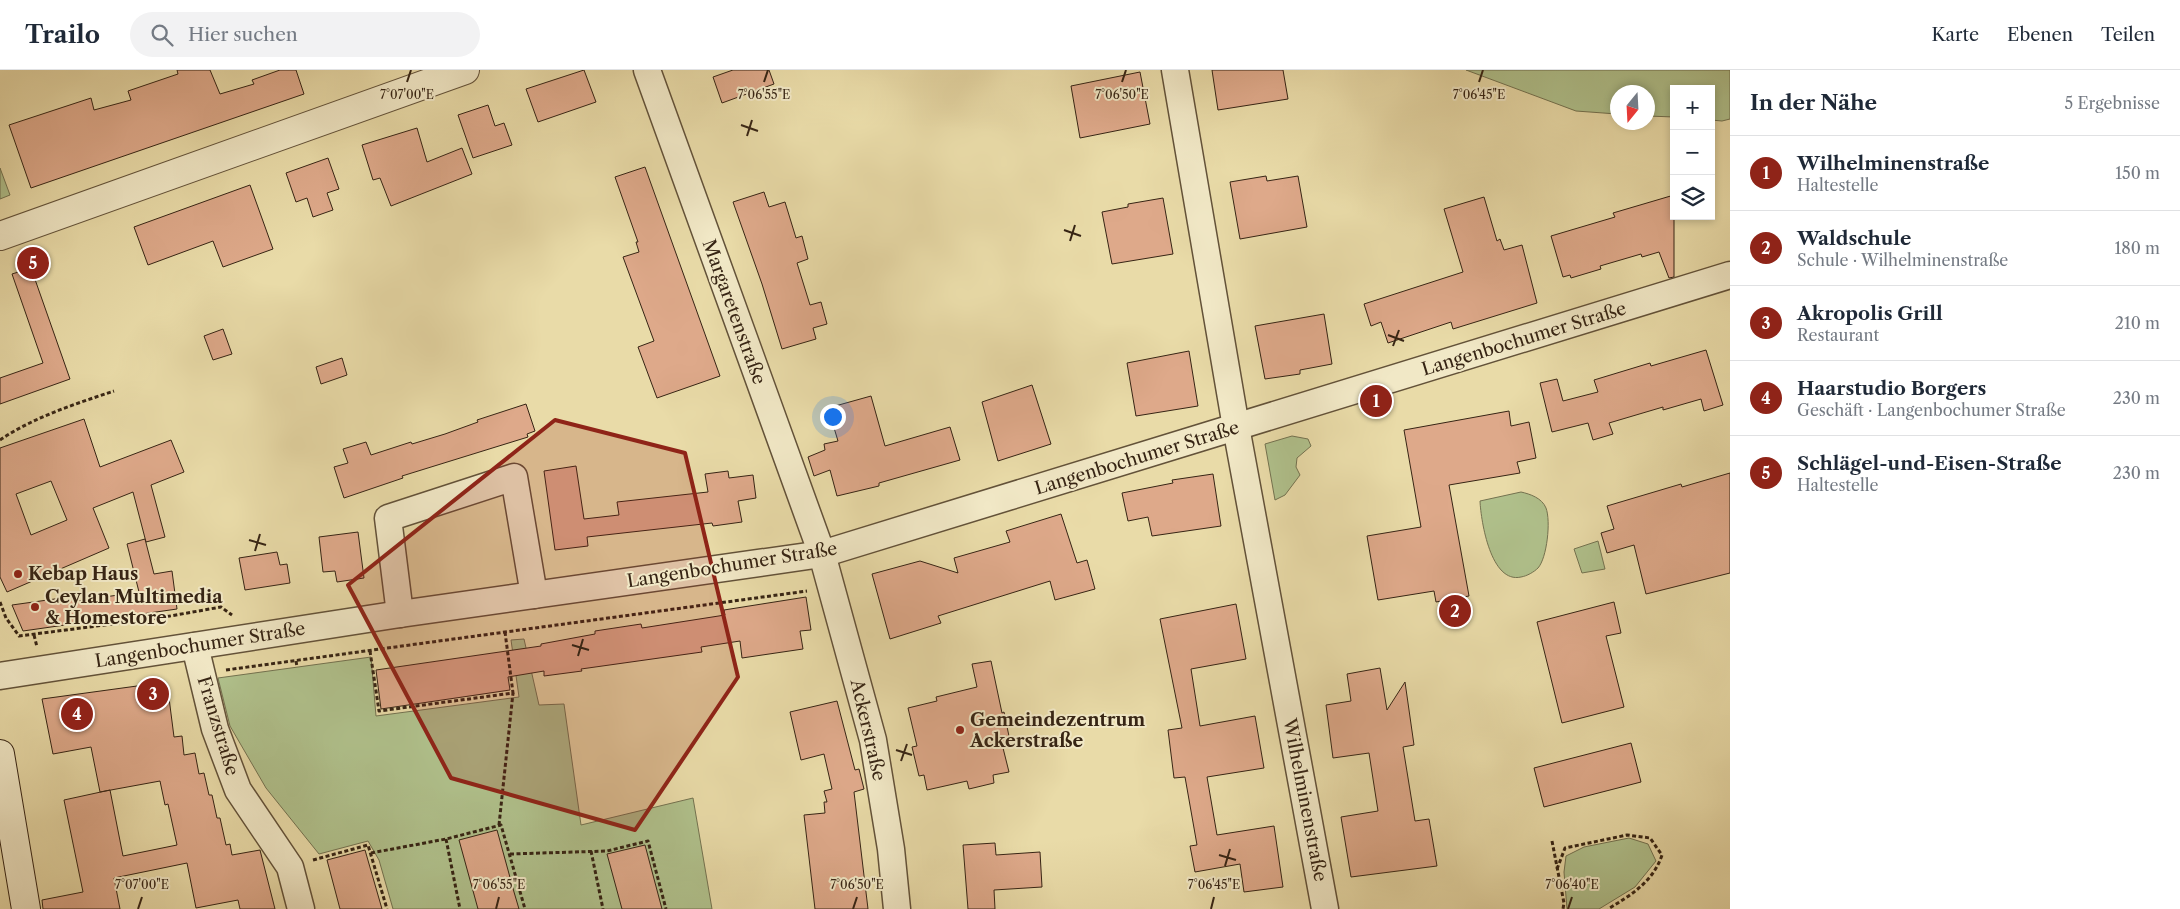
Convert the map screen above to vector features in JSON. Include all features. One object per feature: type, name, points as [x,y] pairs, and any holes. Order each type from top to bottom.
[{"type":"street","points":[[0,236],[465,70]]},
{"type":"street","name":"Margaretenstraße","points":[[647,70],[822,554]]},
{"type":"street","name":"Wilhelminenstraße","points":[[1175,70],[1236,428],[1325,909]]},
{"type":"street","name":"Langenbochumer Straße","points":[[0,676],[400,614],[822,554],[1730,275]]},
{"type":"street","points":[[400,614],[388,518],[514,476],[534,595]]},
{"type":"street","name":"Ackerstraße","points":[[822,554],[872,740],[891,849],[897,909]]},
{"type":"street","name":"Franzstraße","points":[[195,646],[215,729],[238,790],[290,867],[301,909]]},
{"type":"street","points":[[0,754],[26,909]]},
{"type":"path","points":[[0,440],[25,425],[78,403],[114,392]]},
{"type":"path","points":[[202,673],[811,590],[830,585]]},
{"type":"path","points":[[505,632],[513,693],[499,825],[501,825],[510,854],[525,909]]},
{"type":"path","points":[[34,635],[41,669]]},
{"type":"path","points":[[370,651],[379,711],[513,693]]},
{"type":"path","points":[[296,661],[297,667]]},
{"type":"path","points":[[371,853],[446,840],[499,825]]},
{"type":"path","points":[[1558,869],[1565,848],[1627,835],[1650,838],[1662,855],[1657,869],[1638,890],[1608,909]]},
{"type":"path","points":[[446,840],[460,909]]},
{"type":"path","points":[[1552,840],[1564,903],[1563,909]]},
{"type":"path","points":[[510,854],[607,851],[648,842],[666,909]]},
{"type":"path","points":[[290,867],[368,845],[387,909]]},
{"type":"path","points":[[591,851],[603,909]]},
{"type":"highlighted area","points":[[555,420],[685,453],[738,677],[635,830],[451,778],[348,585]]},
{"type":"green space","points":[[1466,70],[1730,70],[1730,119],[1715,120],[1715,85],[1670,85],[1670,117],[1655,116],[1655,85],[1610,85],[1610,113],[1576,111]]},
{"type":"green space","points":[[0,168],[10,195],[0,199]]},
{"type":"green space","points":[[1292,436],[1308,439],[1311,446],[1297,458],[1296,467],[1300,475],[1285,495],[1275,500],[1265,444]]},
{"type":"green space","points":[[1521,492],[1535,497],[1546,508],[1548,521],[1547,539],[1544,556],[1538,568],[1530,574],[1521,577],[1511,577],[1502,571],[1495,562],[1490,550],[1480,501]]},
{"type":"green space","points":[[1598,541],[1605,569],[1582,573],[1574,549]]},
{"type":"green space","points":[[524,639],[539,705],[564,704],[581,825],[693,798],[712,909],[393,909],[379,860],[368,841],[319,854],[266,788],[230,726],[218,678],[371,657],[376,716],[519,697],[511,640]]},
{"type":"green space","points":[[1629,838],[1648,844],[1656,861],[1635,887],[1599,909],[1567,909],[1564,872],[1566,856],[1584,847]]},
{"type":"building","points":[[177,70],[210,70],[220,94],[254,84],[252,80],[280,70],[296,70],[304,94],[31,188],[9,125],[91,98],[94,110],[131,100],[128,91],[178,74]]},
{"type":"building","points":[[584,70],[596,102],[538,122],[526,89]]},
{"type":"building","points":[[733,70],[769,70],[774,84],[722,103],[713,77]]},
{"type":"building","points":[[1212,70],[1283,70],[1288,99],[1218,110]]},
{"type":"building","points":[[1140,72],[1150,124],[1080,138],[1071,86]]},
{"type":"building","points":[[488,105],[495,126],[504,123],[512,145],[473,158],[458,115]]},
{"type":"building","points":[[417,128],[427,162],[462,148],[472,174],[391,206],[380,178],[373,180],[362,145]]},
{"type":"building","points":[[328,158],[339,189],[327,193],[333,210],[313,217],[307,198],[296,202],[286,173]]},
{"type":"building","points":[[645,167],[720,376],[657,398],[638,347],[654,341],[623,257],[639,252],[636,242],[638,242],[615,177]]},
{"type":"building","points":[[1266,176],[1267,181],[1298,176],[1307,227],[1240,239],[1230,182]]},
{"type":"building","points":[[250,185],[273,249],[223,267],[213,241],[148,265],[134,227]]},
{"type":"building","points":[[764,192],[769,207],[785,202],[796,238],[802,236],[808,259],[797,263],[810,305],[821,302],[827,324],[813,328],[816,339],[782,349],[762,284],[733,202]]},
{"type":"building","points":[[1670,196],[1670,220],[1674,220],[1674,277],[1669,278],[1659,252],[1642,257],[1641,254],[1600,266],[1601,269],[1571,278],[1570,275],[1563,277],[1551,236],[1615,217],[1613,213]]},
{"type":"building","points":[[1484,197],[1497,241],[1500,239],[1504,250],[1522,245],[1537,303],[1453,329],[1451,322],[1388,343],[1381,322],[1371,326],[1364,304],[1463,272],[1444,209]]},
{"type":"building","points":[[1163,198],[1173,254],[1112,264],[1102,212],[1128,207],[1128,204]]},
{"type":"building","points":[[31,268],[70,379],[0,404],[0,378],[43,363],[12,274]]},
{"type":"building","points":[[1324,314],[1332,364],[1300,370],[1300,374],[1265,379],[1255,326]]},
{"type":"building","points":[[223,329],[232,354],[213,360],[204,336]]},
{"type":"building","points":[[1706,350],[1723,405],[1704,411],[1701,399],[1663,410],[1663,407],[1609,423],[1613,434],[1593,440],[1588,423],[1552,432],[1540,383],[1557,379],[1563,401],[1598,392],[1594,380],[1650,363],[1651,366]]},
{"type":"building","points":[[1189,351],[1198,406],[1136,416],[1127,363]]},
{"type":"building","points":[[342,358],[347,375],[321,384],[316,367]]},
{"type":"building","points":[[1032,385],[1051,444],[998,461],[982,402]]},
{"type":"building","points":[[871,396],[885,446],[950,427],[960,460],[879,483],[879,486],[837,496],[830,470],[814,476],[808,457],[825,450],[824,444],[838,441],[828,408]]},
{"type":"building","points":[[526,404],[535,431],[527,434],[528,437],[402,476],[403,478],[344,498],[334,467],[348,463],[343,449],[366,442],[371,455],[411,442],[412,444],[445,434],[478,422],[477,420]]},
{"type":"building","points":[[1509,411],[1511,426],[1529,422],[1536,458],[1517,462],[1520,473],[1449,485],[1469,596],[1436,602],[1434,591],[1378,600],[1367,536],[1421,527],[1404,430]]},
{"type":"building","points":[[84,419],[100,467],[171,440],[184,472],[151,485],[165,537],[146,542],[133,492],[93,508],[109,548],[7,592],[0,577],[0,448]],"holes":[[[51,481],[67,520],[31,535],[16,494]]]},
{"type":"building","points":[[576,466],[584,519],[619,515],[617,502],[708,492],[705,474],[728,471],[729,478],[753,475],[756,498],[738,501],[742,522],[713,526],[712,523],[587,537],[588,546],[555,550],[544,471]]},
{"type":"building","points":[[1730,473],[1730,573],[1646,594],[1634,545],[1607,553],[1601,533],[1614,529],[1607,506],[1681,484],[1682,487]]},
{"type":"building","points":[[1213,474],[1221,526],[1152,536],[1148,517],[1128,521],[1122,493],[1173,483],[1172,480]]},
{"type":"building","points":[[1061,514],[1077,563],[1087,560],[1095,589],[1055,600],[1050,581],[938,616],[941,623],[890,639],[872,574],[920,561],[958,573],[954,558],[1010,542],[1006,531]]},
{"type":"building","points":[[358,532],[364,578],[337,582],[335,571],[323,572],[319,537]]},
{"type":"building","points":[[145,539],[154,574],[172,571],[177,609],[23,631],[12,605],[76,596],[77,601],[139,592],[127,544]]},
{"type":"building","points":[[277,552],[280,565],[287,564],[290,583],[245,590],[239,558]]},
{"type":"building","points":[[806,597],[811,630],[800,631],[803,649],[742,658],[740,641],[701,647],[702,652],[581,669],[582,671],[544,676],[544,671],[508,677],[510,690],[381,709],[376,670],[541,646],[541,644],[595,634],[595,631],[641,624],[642,628],[725,615],[724,610]]},
{"type":"building","points":[[1614,602],[1621,633],[1606,636],[1624,707],[1562,723],[1537,622]]},
{"type":"building","points":[[1236,604],[1246,659],[1191,669],[1200,726],[1255,716],[1264,768],[1207,777],[1217,835],[1274,826],[1283,887],[1244,892],[1240,864],[1195,872],[1190,846],[1197,845],[1185,777],[1174,778],[1168,730],[1182,728],[1160,619]]},
{"type":"building","name":"Gemeindezentrum Ackerstraße","points":[[991,661],[1011,746],[1003,748],[1009,772],[993,775],[994,783],[969,789],[967,781],[927,790],[924,775],[919,776],[912,747],[917,746],[908,708],[937,701],[936,697],[977,687],[972,664]]},
{"type":"building","points":[[1380,668],[1387,710],[1405,682],[1414,745],[1403,747],[1415,821],[1429,819],[1437,866],[1351,877],[1341,817],[1378,811],[1369,753],[1333,758],[1326,705],[1351,701],[1347,674]]},
{"type":"building","points":[[159,683],[161,699],[169,698],[174,737],[182,736],[184,755],[195,753],[199,774],[204,773],[209,795],[212,795],[217,818],[220,818],[226,845],[230,844],[232,855],[260,850],[275,909],[240,909],[238,900],[196,908],[187,863],[114,878],[120,909],[43,909],[42,900],[83,892],[64,800],[105,791],[100,792],[91,747],[53,754],[42,699]],"holes":[[[160,781],[165,805],[168,804],[177,845],[123,856],[110,790]]]},
{"type":"building","points":[[837,701],[855,770],[859,769],[864,789],[854,792],[868,909],[815,909],[804,815],[825,813],[824,802],[827,802],[824,791],[832,789],[824,754],[801,760],[790,712]]},
{"type":"building","points":[[1631,743],[1641,782],[1544,807],[1534,768]]},
{"type":"building","points":[[497,830],[519,909],[478,909],[459,840]]},
{"type":"building","points":[[995,843],[996,855],[1040,852],[1042,887],[994,890],[995,909],[968,909],[963,845]]},
{"type":"building","points":[[645,845],[662,909],[622,909],[607,854]]},
{"type":"building","points":[[365,850],[382,909],[340,909],[327,860]]},
{"type":"place","name":"Schlägel-und-Eisen-Straße","points":[[33,263]]},
{"type":"place","name":"Wilhelminenstraße","points":[[1376,401]]},
{"type":"place","name":"Kebap Haus","points":[[18,574]]},
{"type":"place","name":"Ceylan Multimedia & Homestore","points":[[35,607]]},
{"type":"place","name":"Waldschule","points":[[1455,611]]},
{"type":"place","name":"Akropolis Grill","points":[[153,694]]},
{"type":"place","name":"Haarstudio Borgers","points":[[77,714]]},
{"type":"place","name":"Gemeindezentrum Ackerstraße","points":[[960,730]]}]
